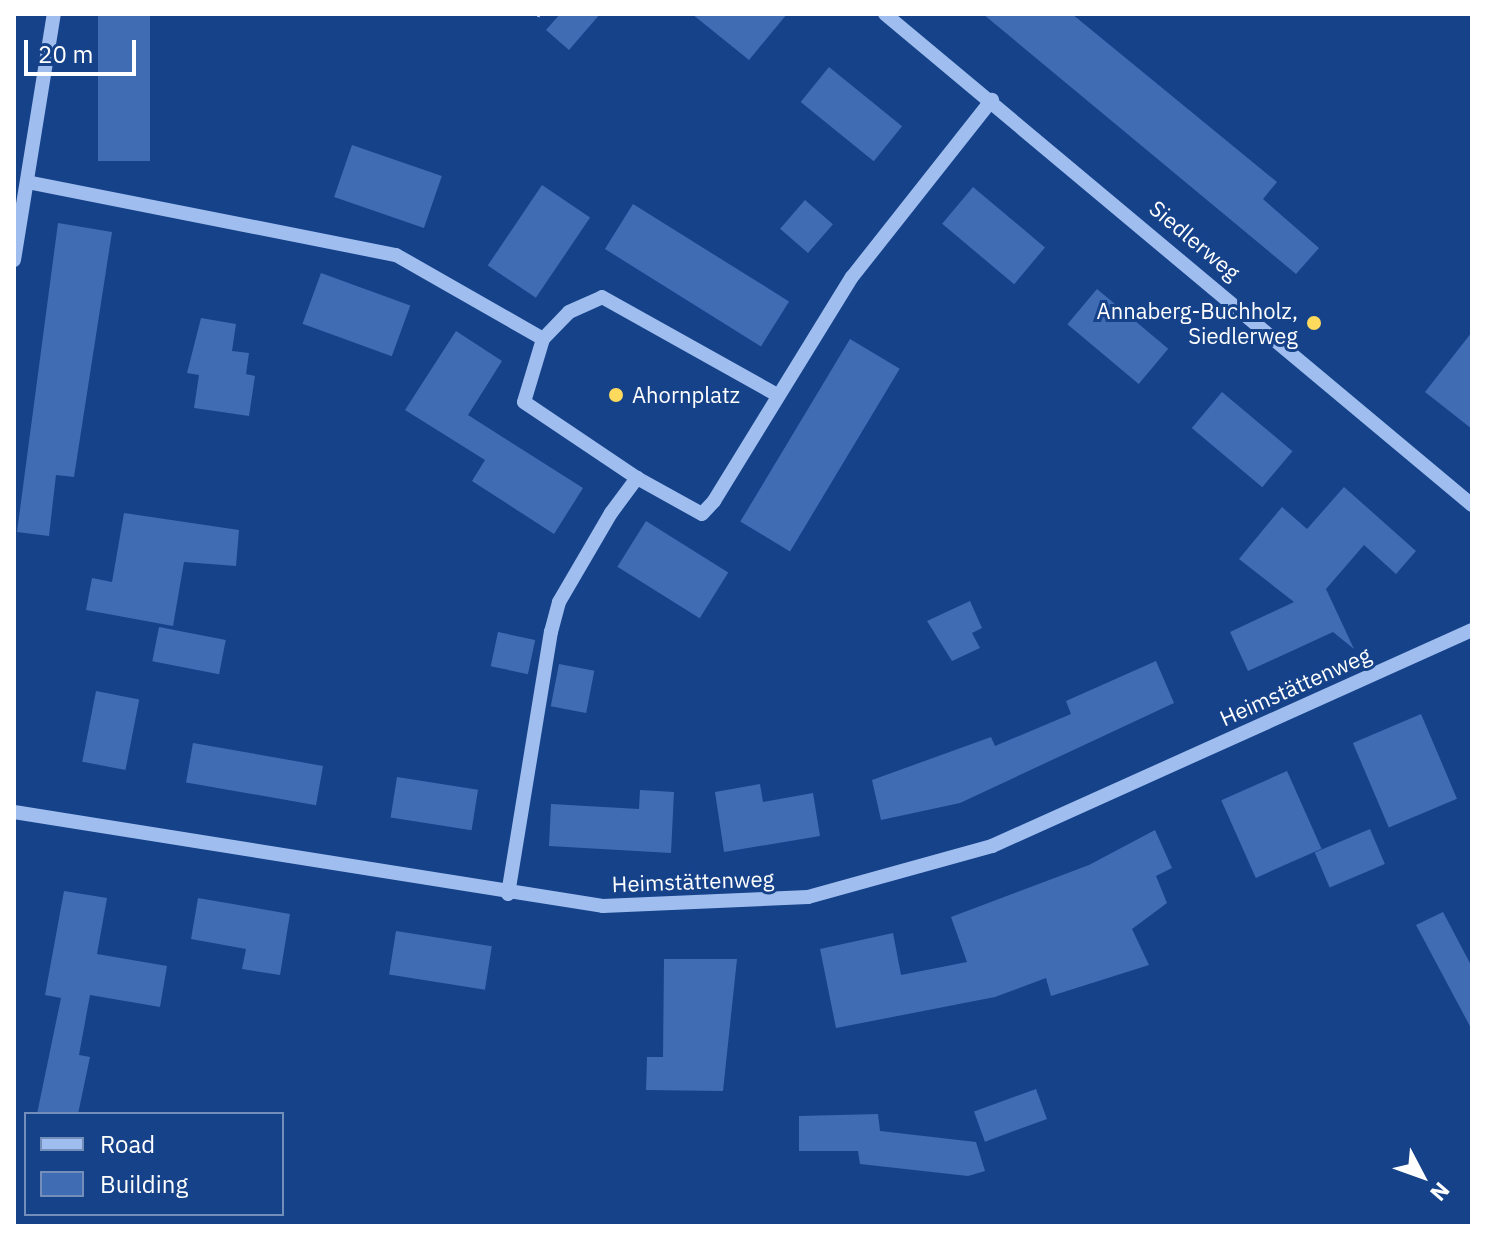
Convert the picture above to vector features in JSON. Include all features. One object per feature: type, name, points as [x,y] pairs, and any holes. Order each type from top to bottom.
[{"type":"street","points":[[14,260],[54,14]]},
{"type":"street","name":"Siedlerweg","points":[[885,14],[992,100],[1472,505]]},
{"type":"street","points":[[777,395],[602,297],[569,312],[543,339],[524,402],[637,478],[702,514],[852,277],[992,100]]},
{"type":"street","points":[[27,182],[396,255],[543,339]]},
{"type":"street","points":[[508,894],[559,602],[637,478]]},
{"type":"street","name":"Heimstättenweg","points":[[14,812],[508,894],[603,906],[738,905],[917,872],[992,846],[1472,630]]},
{"type":"building","points":[[98,14],[150,14],[150,161],[98,161]]},
{"type":"building","points":[[560,14],[600,14],[569,50],[546,30]]},
{"type":"building","points":[[692,14],[787,14],[749,60]]},
{"type":"building","points":[[983,14],[1072,14],[1277,182],[1263,199],[1319,248],[1296,274]]},
{"type":"building","points":[[829,67],[902,126],[874,161],[801,102]]},
{"type":"building","points":[[352,145],[442,176],[424,228],[334,197]]},
{"type":"building","points":[[542,185],[590,217],[536,298],[488,265]]},
{"type":"building","points":[[973,187],[1045,247],[1014,284],[942,224]]},
{"type":"building","points":[[805,200],[833,224],[808,253],[780,229]]},
{"type":"building","points":[[633,204],[789,302],[761,346],[605,249]]},
{"type":"building","points":[[58,223],[112,232],[74,477],[56,475],[49,536],[17,532]]},
{"type":"building","points":[[321,273],[410,305],[392,356],[303,324]]},
{"type":"building","points":[[1097,289],[1168,349],[1139,384],[1067,324]]},
{"type":"building","points":[[201,318],[236,324],[232,351],[249,353],[246,374],[255,376],[249,416],[194,408],[199,375],[187,373]]},
{"type":"building","points":[[456,331],[502,361],[468,415],[583,488],[554,534],[472,481],[485,460],[405,410]]},
{"type":"building","points":[[1472,332],[1472,429],[1425,392]]},
{"type":"building","points":[[850,339],[900,369],[790,551],[740,522]]},
{"type":"building","points":[[1222,392],[1292,451],[1262,487],[1192,428]]},
{"type":"building","points":[[1344,487],[1416,551],[1396,574],[1364,545],[1326,589],[1354,649],[1333,632],[1248,671],[1230,632],[1294,602],[1239,559],[1282,507],[1307,529]]},
{"type":"building","points":[[124,513],[239,530],[236,566],[184,562],[173,626],[86,610],[92,578],[112,582]]},
{"type":"building","points":[[646,521],[728,572],[700,618],[617,567]]},
{"type":"building","points":[[970,601],[982,628],[972,633],[980,648],[952,661],[927,621]]},
{"type":"building","points":[[159,627],[226,640],[219,674],[152,661]]},
{"type":"building","points":[[498,632],[535,640],[528,674],[491,666]]},
{"type":"building","points":[[1156,661],[1174,703],[960,803],[881,820],[872,780],[991,737],[995,746],[1071,714],[1066,701]]},
{"type":"building","points":[[559,664],[594,671],[586,713],[551,706]]},
{"type":"building","points":[[96,691],[139,699],[125,770],[82,762]]},
{"type":"building","points":[[1421,714],[1457,799],[1389,828],[1353,743]]},
{"type":"building","points":[[193,743],[323,766],[316,805],[186,782]]},
{"type":"building","points":[[1287,771],[1322,849],[1256,878],[1221,800]]},
{"type":"building","points":[[397,777],[478,790],[472,830],[391,817]]},
{"type":"building","points":[[760,784],[763,802],[813,793],[820,836],[724,852],[715,792]]},
{"type":"building","points":[[640,790],[674,792],[671,853],[549,846],[551,804],[639,809]]},
{"type":"building","points":[[1370,829],[1385,864],[1330,887],[1315,852]]},
{"type":"building","points":[[1155,830],[1172,868],[1156,876],[1167,903],[1132,929],[1149,965],[1051,996],[1046,978],[995,997],[836,1028],[820,949],[893,933],[901,975],[967,962],[951,917],[1089,865]]},
{"type":"building","points":[[64,891],[107,898],[97,954],[167,966],[160,1007],[90,995],[79,1055],[90,1057],[78,1112],[37,1112],[61,998],[45,995]]},
{"type":"building","points":[[198,898],[290,914],[280,975],[242,969],[246,949],[191,939]]},
{"type":"building","points":[[1443,912],[1472,967],[1472,1030],[1416,925]]},
{"type":"building","points":[[396,931],[492,946],[485,990],[389,974]]},
{"type":"building","points":[[664,959],[737,959],[723,1091],[646,1090],[647,1057],[663,1057]]},
{"type":"building","points":[[1036,1089],[1047,1119],[985,1142],[974,1112]]},
{"type":"building","points":[[878,1114],[880,1131],[976,1142],[985,1171],[968,1176],[860,1164],[858,1151],[799,1151],[799,1116]]},
{"type":"place","name":"Annaberg-Buchholz, Siedlerweg","points":[[1314,323]]},
{"type":"place","name":"Ahornplatz","points":[[616,395]]}]
